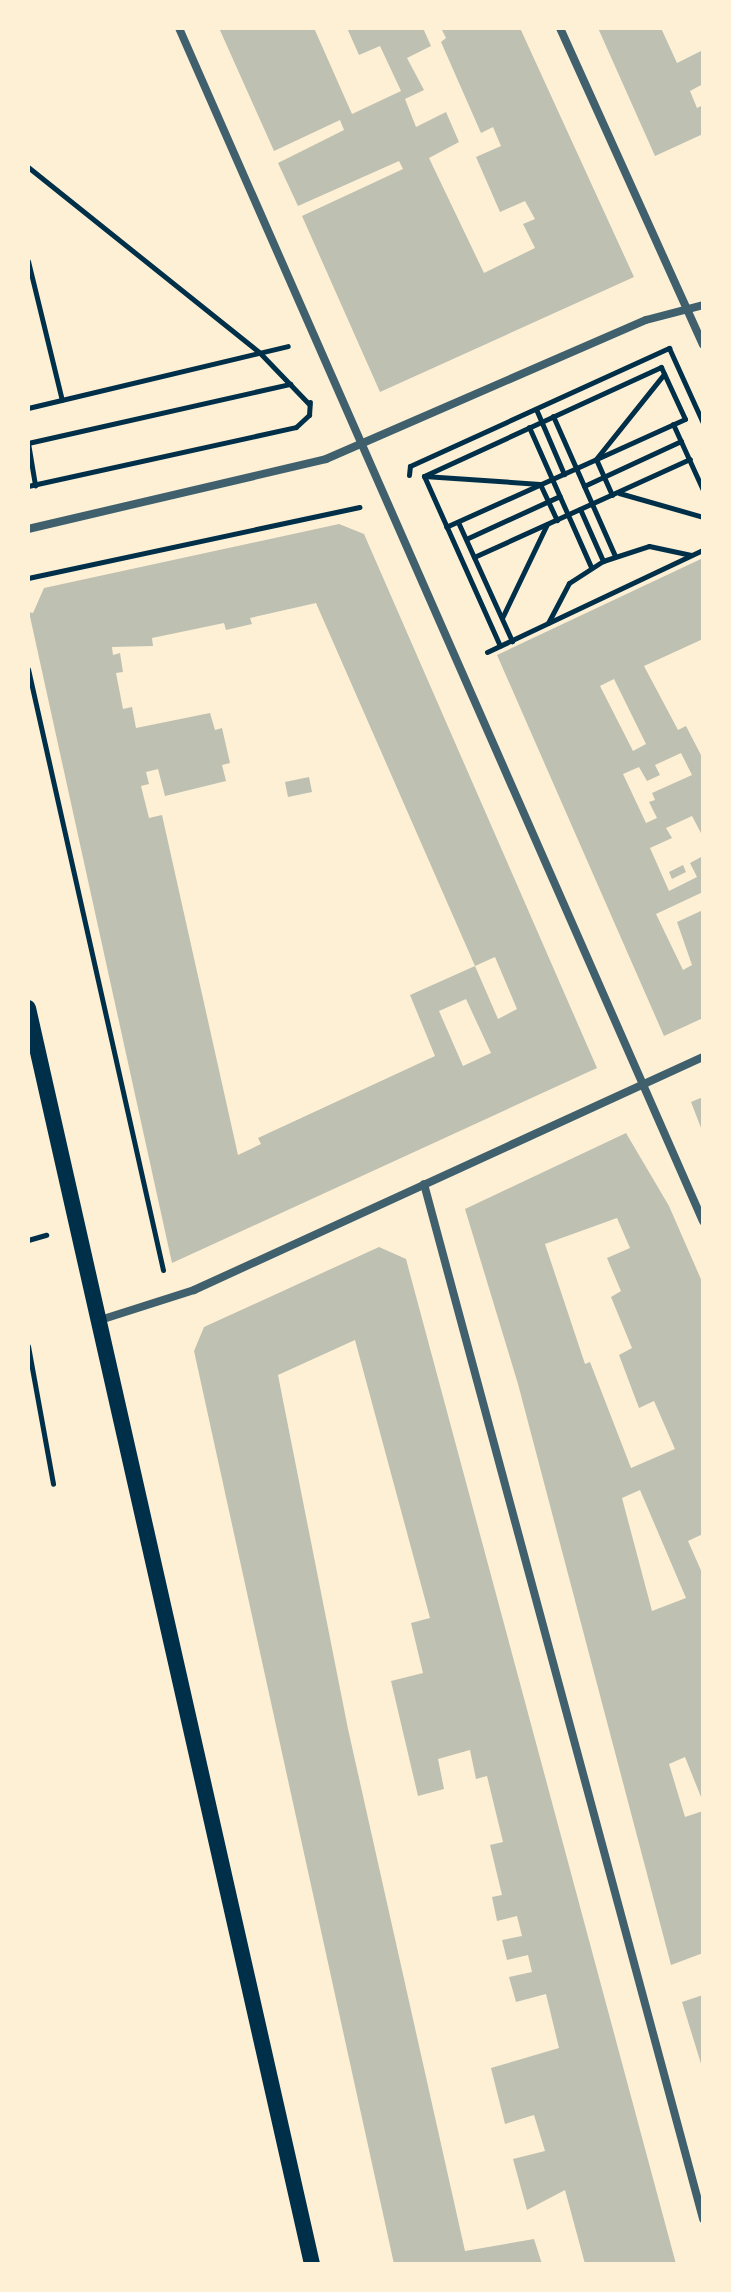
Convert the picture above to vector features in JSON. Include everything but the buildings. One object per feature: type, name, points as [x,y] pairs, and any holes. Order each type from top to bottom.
[{"type":"main road","points":[[28,1008],[96,1322],[312,2264]]},
{"type":"street","points":[[179,28],[364,443],[703,1221]]},
{"type":"street","points":[[560,28],[703,344]]},
{"type":"street","points":[[28,529],[326,459],[646,320],[703,305]]},
{"type":"street","points":[[96,1322],[194,1290],[703,1057]]},
{"type":"street","points":[[424,1184],[703,2219]]},
{"type":"path","points":[[28,167],[260,353],[310,405]]},
{"type":"path","points":[[28,261],[62,400]]},
{"type":"path","points":[[282,331],[294,358]]},
{"type":"path","points":[[28,408],[289,346]]},
{"type":"path","points":[[414,486],[410,466],[669,348],[703,423]]},
{"type":"path","points":[[424,476],[661,367],[685,419],[446,527]]},
{"type":"path","points":[[596,459],[664,374]]},
{"type":"path","points":[[290,384],[28,443],[32,486],[296,427],[309,415],[306,384]]},
{"type":"path","points":[[536,409],[564,474]]},
{"type":"path","points":[[553,416],[615,556]]},
{"type":"path","points":[[673,424],[703,490]]},
{"type":"path","points":[[529,427],[591,567]]},
{"type":"path","points":[[584,486],[681,441]]},
{"type":"path","points":[[596,459],[614,494],[703,517]]},
{"type":"path","points":[[474,557],[690,459]]},
{"type":"path","points":[[424,476],[540,484]]},
{"type":"path","points":[[424,476],[500,646]]},
{"type":"path","points":[[540,484],[557,520]]},
{"type":"path","points":[[466,539],[560,496]]},
{"type":"path","points":[[28,578],[358,506]]},
{"type":"path","points":[[580,509],[603,561]]},
{"type":"path","points":[[458,522],[512,641]]},
{"type":"path","points":[[502,619],[547,524]]},
{"type":"path","points":[[548,624],[569,583],[603,561],[649,546],[692,555]]},
{"type":"path","points":[[487,652],[703,550]]},
{"type":"path","points":[[481,638],[494,666]]},
{"type":"path","points":[[28,669],[160,1271]]},
{"type":"path","points":[[28,1346],[53,1484]]}]
